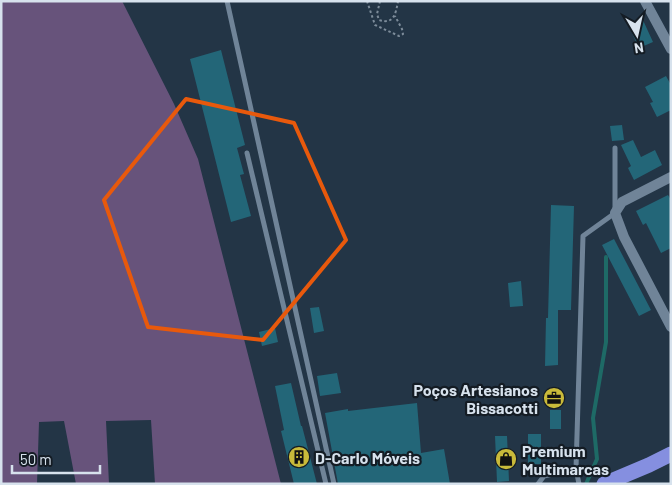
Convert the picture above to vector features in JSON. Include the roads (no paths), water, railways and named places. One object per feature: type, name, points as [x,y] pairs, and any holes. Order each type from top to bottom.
[{"type":"highway","points":[[604,484],[671,454]]},
{"type":"street","points":[[645,1],[671,49]]},
{"type":"street","points":[[671,177],[622,202],[615,213],[624,237],[671,327]]},
{"type":"lane","points":[[226,1],[334,484]]},
{"type":"lane","points":[[579,484],[576,469],[583,236],[615,213],[615,148]]},
{"type":"lane","points":[[247,153],[326,484]]},
{"type":"lane","points":[[538,484],[544,476],[576,469]]},
{"type":"waterway","points":[[586,484],[597,459],[593,418],[606,342],[606,257]]},
{"type":"place","name":"Poços Artesianos Bissacotti","points":[[554,398]]},
{"type":"place","name":"D-Carlo Móveis","points":[[299,457]]},
{"type":"place","name":"Premium Multimarcas","points":[[506,459]]}]
